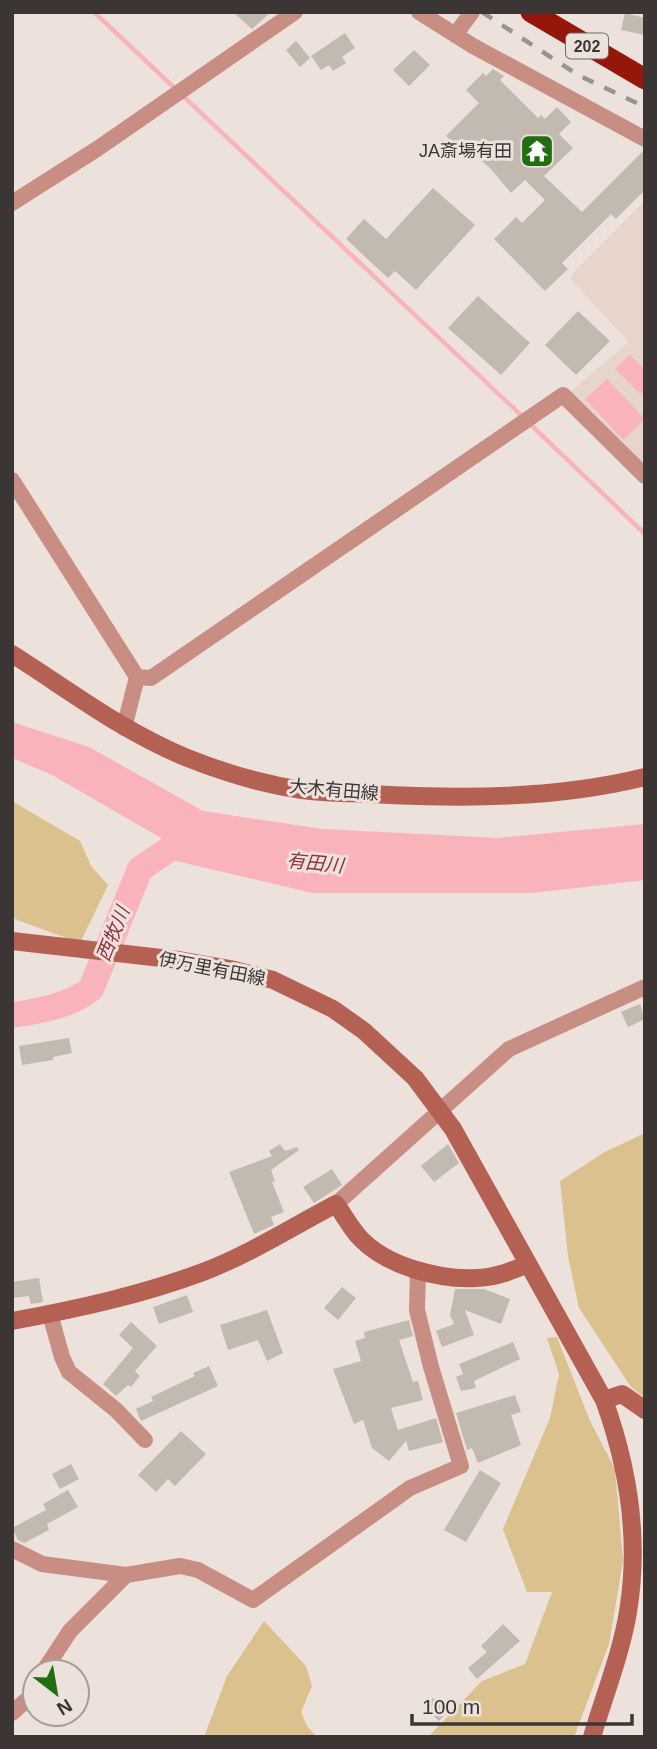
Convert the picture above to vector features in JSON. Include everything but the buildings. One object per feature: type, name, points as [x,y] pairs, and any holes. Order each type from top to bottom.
[{"type":"highway","name":"202","points":[[531,12],[645,79]]},
{"type":"main road","name":"大木有田線","points":[[12,654],[124,728],[231,774],[303,790],[433,798],[607,787],[645,777]]},
{"type":"main road","name":"伊万里有田線","points":[[12,940],[230,969],[273,980],[333,1009],[364,1031],[415,1078],[440,1110],[604,1400],[617,1437],[631,1502],[632,1575],[628,1614],[592,1737]]},
{"type":"main road","points":[[12,1321],[130,1296],[204,1271],[266,1243],[336,1204],[361,1239],[388,1260],[418,1270],[458,1278],[478,1278],[504,1274],[528,1264]]},
{"type":"main road","points":[[604,1400],[622,1394],[645,1410]]},
{"type":"street","points":[[12,203],[97,149],[295,12]]},
{"type":"street","points":[[419,12],[645,139]]},
{"type":"street","points":[[456,35],[472,12]]},
{"type":"street","points":[[136,677],[151,678],[562,395],[645,477]]},
{"type":"street","points":[[12,480],[136,677],[124,728]]},
{"type":"street","points":[[336,1204],[509,1049],[645,987]]},
{"type":"street","points":[[12,1549],[42,1564],[70,1570],[126,1575],[180,1566],[198,1570],[253,1600],[410,1488],[461,1466],[431,1367],[418,1310],[418,1270]]},
{"type":"street","points":[[50,1314],[69,1372],[116,1410],[145,1440]]},
{"type":"street","points":[[52,1658],[70,1631],[126,1575]]},
{"type":"shaded area","points":[[645,201],[645,467],[570,392],[629,342],[571,280],[573,273]]},
{"type":"shaded area","points":[[12,801],[80,841],[91,866],[108,885],[80,943],[12,918]]},
{"type":"shaded area","points":[[645,1133],[645,1398],[631,1387],[579,1308],[568,1256],[560,1181],[603,1153]]},
{"type":"shaded area","points":[[557,1337],[590,1421],[615,1469],[623,1561],[609,1644],[574,1737],[428,1737],[482,1681],[525,1664],[552,1592],[527,1592],[503,1529],[550,1418],[559,1374],[547,1338]]},
{"type":"shaded area","points":[[264,1621],[306,1666],[312,1686],[301,1712],[307,1726],[317,1737],[204,1737],[227,1676]]},
{"type":"water","points":[[630,355],[645,370],[645,389],[640,394],[615,369]]},
{"type":"water","points":[[607,379],[645,419],[623,440],[585,399]]},
{"type":"water","name":"有田川","points":[[12,722],[89,747],[203,811],[322,829],[498,838],[645,824],[645,880],[532,893],[313,893],[159,857],[163,839],[52,775],[12,758]]},
{"type":"waterway","points":[[94,12],[523,417]]},
{"type":"waterway","points":[[529,423],[645,534]]},
{"type":"waterway","name":"西牧川","points":[[12,1015],[64,1004],[91,989],[140,869],[187,837]]},
{"type":"railway","points":[[482,12],[578,75],[645,107]]},
{"type":"place","name":"JA斎場有田","points":[[537,151]]}]
